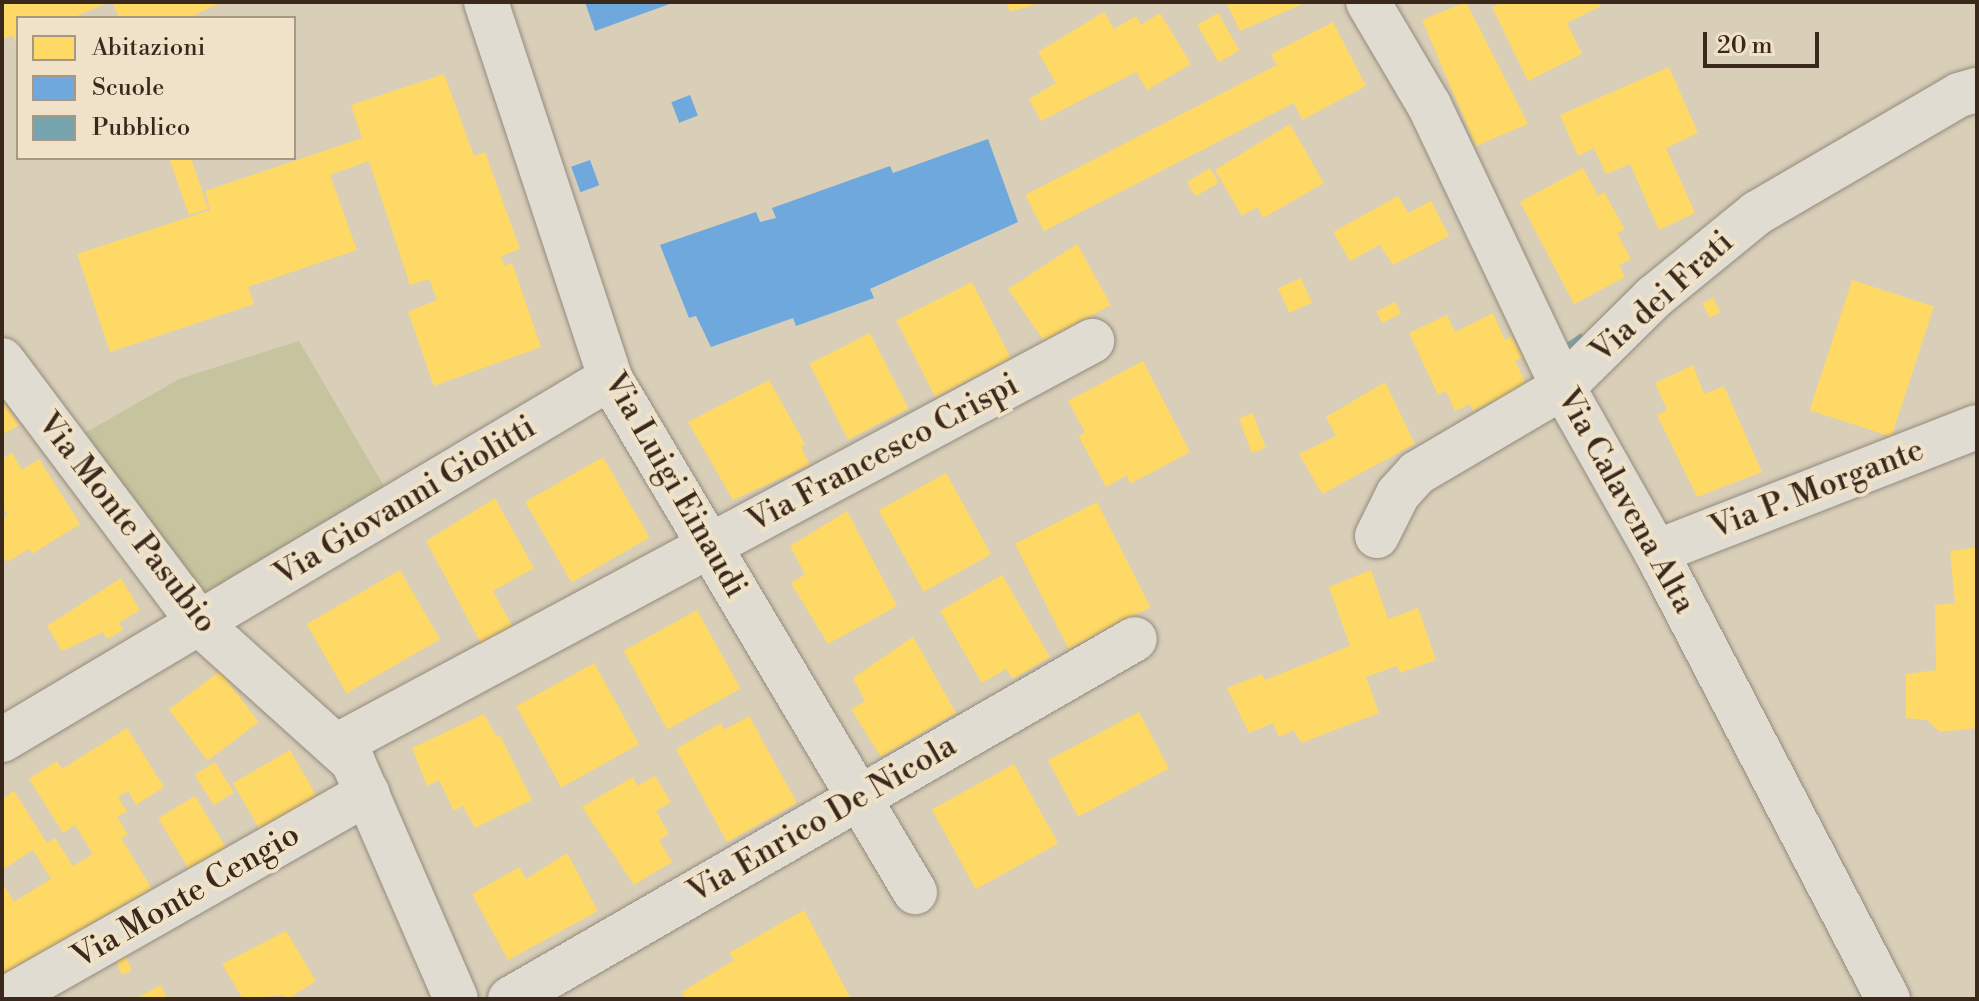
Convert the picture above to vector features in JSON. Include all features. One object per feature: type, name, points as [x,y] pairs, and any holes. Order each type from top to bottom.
[{"type":"street","name":"Via Luigi Einaudi","points":[[486,2],[610,378],[915,892]]},
{"type":"street","name":"Via Calavena Alta","points":[[1368,2],[1429,105],[1563,387],[1656,552],[1888,999]]},
{"type":"street","name":"Via dei Frati","points":[[1377,536],[1398,494],[1417,473],[1563,387],[1654,297],[1757,213],[1959,95],[1977,90]]},
{"type":"street","name":"Via Francesco Crispi","points":[[336,746],[1092,341]]},
{"type":"street","name":"Via Monte Pasubio","points":[[2,360],[200,624],[353,762],[456,999]]},
{"type":"street","name":"Via Giovanni Giolitti","points":[[2,740],[610,378]]},
{"type":"street","name":"Via P. Morgante","points":[[1656,552],[1977,427]]},
{"type":"street","name":"Via Enrico De Nicola","points":[[510,999],[1135,639]]},
{"type":"street","name":"Via Monte Cengio","points":[[5,999],[367,793]]},
{"type":"shaded area","points":[[299,341],[384,486],[202,597],[83,434],[179,379]]},
{"type":"building: Abitazioni","points":[[2,2],[109,2],[77,16],[16,16],[16,42],[13,35],[2,39]]},
{"type":"building: Abitazioni","points":[[113,2],[222,2],[192,16],[118,16]]},
{"type":"building: Abitazioni","points":[[1006,2],[1039,2],[1039,3],[1010,12]]},
{"type":"building: Abitazioni","points":[[1307,2],[1240,31],[1227,4]]},
{"type":"building: Abitazioni","points":[[1466,2],[1528,124],[1476,146],[1422,20]]},
{"type":"building: Abitazioni","points":[[1503,2],[1599,2],[1601,6],[1567,23],[1582,54],[1528,81],[1492,7]]},
{"type":"building: Abitazioni","points":[[1104,12],[1114,29],[1136,16],[1141,25],[1160,13],[1191,64],[1147,90],[1136,72],[1041,121],[1029,99],[1056,83],[1038,52]]},
{"type":"building: Abitazioni","points":[[1218,13],[1240,50],[1219,62],[1197,25]]},
{"type":"building: Abitazioni","points":[[1333,22],[1366,86],[1302,120],[1294,103],[1044,231],[1025,195],[1277,65],[1271,54]]},
{"type":"building: Abitazioni","points":[[1669,67],[1698,133],[1666,148],[1695,213],[1659,230],[1630,164],[1606,174],[1594,148],[1578,156],[1560,115]]},
{"type":"building: Abitazioni","points":[[444,74],[474,156],[485,152],[520,249],[501,256],[505,266],[512,263],[541,347],[434,386],[408,312],[437,300],[429,279],[410,285],[369,161],[330,175],[357,250],[248,287],[254,304],[110,352],[77,254],[210,210],[205,191],[362,138],[351,105]]},
{"type":"building: Abitazioni","points":[[1290,124],[1324,183],[1263,218],[1257,207],[1242,216],[1215,170]]},
{"type":"building: Abitazioni","points":[[170,160],[192,160],[208,209],[189,215]]},
{"type":"building: Abitazioni","points":[[1210,168],[1219,183],[1196,196],[1187,182]]},
{"type":"building: Abitazioni","points":[[1583,168],[1598,196],[1604,192],[1625,230],[1617,233],[1631,259],[1619,265],[1625,277],[1574,304],[1520,202]]},
{"type":"building: Abitazioni","points":[[1398,196],[1408,213],[1431,201],[1449,236],[1393,265],[1380,245],[1350,261],[1333,232]]},
{"type":"building: Abitazioni","points":[[1077,244],[1111,305],[1044,341],[1008,289]]},
{"type":"building: Abitazioni","points":[[1301,278],[1312,303],[1289,313],[1278,288]]},
{"type":"building: Abitazioni","points":[[1852,280],[1934,307],[1891,437],[1810,410]]},
{"type":"building: Abitazioni","points":[[972,282],[1011,359],[935,397],[896,321]]},
{"type":"building: Abitazioni","points":[[1713,298],[1720,312],[1710,318],[1702,303]]},
{"type":"building: Abitazioni","points":[[1395,302],[1401,314],[1382,323],[1376,312]]},
{"type":"building: Abitazioni","points":[[1493,313],[1505,340],[1512,336],[1523,357],[1515,361],[1527,385],[1473,411],[1470,404],[1455,411],[1446,391],[1438,395],[1409,333],[1447,315],[1455,332]]},
{"type":"building: Abitazioni","points":[[870,333],[909,409],[848,440],[809,364]]},
{"type":"building: Abitazioni","points":[[1143,361],[1190,452],[1130,484],[1127,475],[1106,487],[1079,437],[1085,432],[1068,401]]},
{"type":"building: Abitazioni","points":[[1693,365],[1704,394],[1724,386],[1762,472],[1697,497],[1657,415],[1667,410],[1655,383]]},
{"type":"building: Abitazioni","points":[[769,380],[805,444],[801,447],[810,465],[733,500],[688,422]]},
{"type":"building: Abitazioni","points":[[1385,382],[1415,444],[1322,494],[1299,454],[1336,436],[1326,417]]},
{"type":"building: Abitazioni","points":[[2,400],[19,425],[2,435]]},
{"type":"building: Abitazioni","points":[[1253,413],[1266,448],[1252,453],[1239,418]]},
{"type":"building: Abitazioni","points":[[12,453],[22,470],[39,459],[80,524],[32,554],[29,549],[7,562],[2,554],[2,519],[8,515],[2,506],[2,459]]},
{"type":"building: Abitazioni","points":[[603,457],[650,538],[572,583],[525,502]]},
{"type":"building: Abitazioni","points":[[946,473],[991,554],[924,592],[879,510]]},
{"type":"building: Abitazioni","points":[[495,498],[534,568],[493,591],[515,631],[483,647],[426,541]]},
{"type":"building: Abitazioni","points":[[1097,502],[1151,607],[1069,649],[1015,544]]},
{"type":"building: Abitazioni","points":[[847,511],[897,606],[828,644],[791,583],[805,574],[790,546]]},
{"type":"building: Abitazioni","points":[[1977,547],[1977,728],[1940,732],[1927,720],[1906,718],[1906,674],[1936,670],[1935,605],[1955,603],[1950,551]]},
{"type":"building: Abitazioni","points":[[400,570],[440,639],[346,693],[306,624]]},
{"type":"building: Abitazioni","points":[[1371,570],[1388,619],[1418,608],[1436,660],[1400,673],[1397,666],[1366,677],[1379,713],[1301,743],[1294,730],[1279,737],[1273,723],[1249,733],[1227,688],[1262,674],[1265,680],[1350,646],[1329,587]]},
{"type":"building: Abitazioni","points":[[1002,575],[1050,657],[1013,679],[1006,669],[982,683],[940,611]]},
{"type":"building: Abitazioni","points":[[121,578],[140,610],[119,623],[123,630],[107,639],[103,632],[62,651],[47,626]]},
{"type":"building: Abitazioni","points":[[697,610],[741,689],[667,729],[624,651]]},
{"type":"building: Abitazioni","points":[[913,637],[956,713],[881,757],[851,709],[865,701],[853,678]]},
{"type":"building: Abitazioni","points":[[594,663],[639,744],[561,787],[516,706]]},
{"type":"building: Abitazioni","points":[[220,671],[259,722],[207,761],[169,710]]},
{"type":"building: Abitazioni","points":[[1139,712],[1169,769],[1078,817],[1048,760]]},
{"type":"building: Abitazioni","points":[[484,714],[497,737],[500,735],[532,800],[475,828],[463,806],[454,811],[439,780],[427,786],[412,748]]},
{"type":"building: Abitazioni","points":[[749,716],[797,803],[727,842],[676,749],[721,723],[724,730]]},
{"type":"building: Abitazioni","points":[[127,728],[164,787],[136,805],[128,791],[118,797],[127,811],[117,817],[128,834],[121,838],[152,889],[30,960],[2,984],[2,882],[14,902],[51,879],[33,850],[2,870],[2,799],[14,791],[47,843],[55,838],[73,866],[93,854],[75,825],[63,833],[29,779],[57,761],[62,769]]},
{"type":"building: Abitazioni","points":[[290,750],[318,798],[261,831],[233,783]]},
{"type":"building: Abitazioni","points":[[215,762],[234,793],[214,805],[195,775]]},
{"type":"building: Abitazioni","points":[[1014,764],[1058,844],[976,889],[932,810]]},
{"type":"building: Abitazioni","points":[[655,776],[671,802],[656,811],[669,834],[659,840],[672,862],[634,885],[582,807],[633,777],[638,786]]},
{"type":"building: Abitazioni","points":[[195,796],[228,851],[191,873],[158,818]]},
{"type":"building: Abitazioni","points":[[567,853],[598,911],[508,960],[472,894],[519,867],[526,879]]},
{"type":"building: Abitazioni","points":[[804,910],[850,997],[686,999],[682,992],[734,960],[729,953]]},
{"type":"building: Abitazioni","points":[[286,931],[316,981],[288,999],[283,995],[243,999],[222,964]]},
{"type":"building: Abitazioni","points":[[125,953],[132,971],[122,975],[115,957]]},
{"type":"building: Abitazioni","points":[[160,985],[168,999],[136,999]]},
{"type":"building: Scuole","points":[[585,2],[675,2],[595,31]]},
{"type":"building: Scuole","points":[[690,95],[698,116],[679,123],[671,102]]},
{"type":"building: Scuole","points":[[988,139],[1018,222],[870,289],[874,298],[796,326],[793,318],[711,347],[696,316],[689,318],[660,245],[756,212],[760,222],[776,218],[772,208],[890,166],[893,173]]},
{"type":"building: Scuole","points":[[590,160],[599,185],[580,192],[571,167]]},
{"type":"building: Pubblico","points":[[1581,333],[1588,343],[1574,353],[1567,343]]}]
